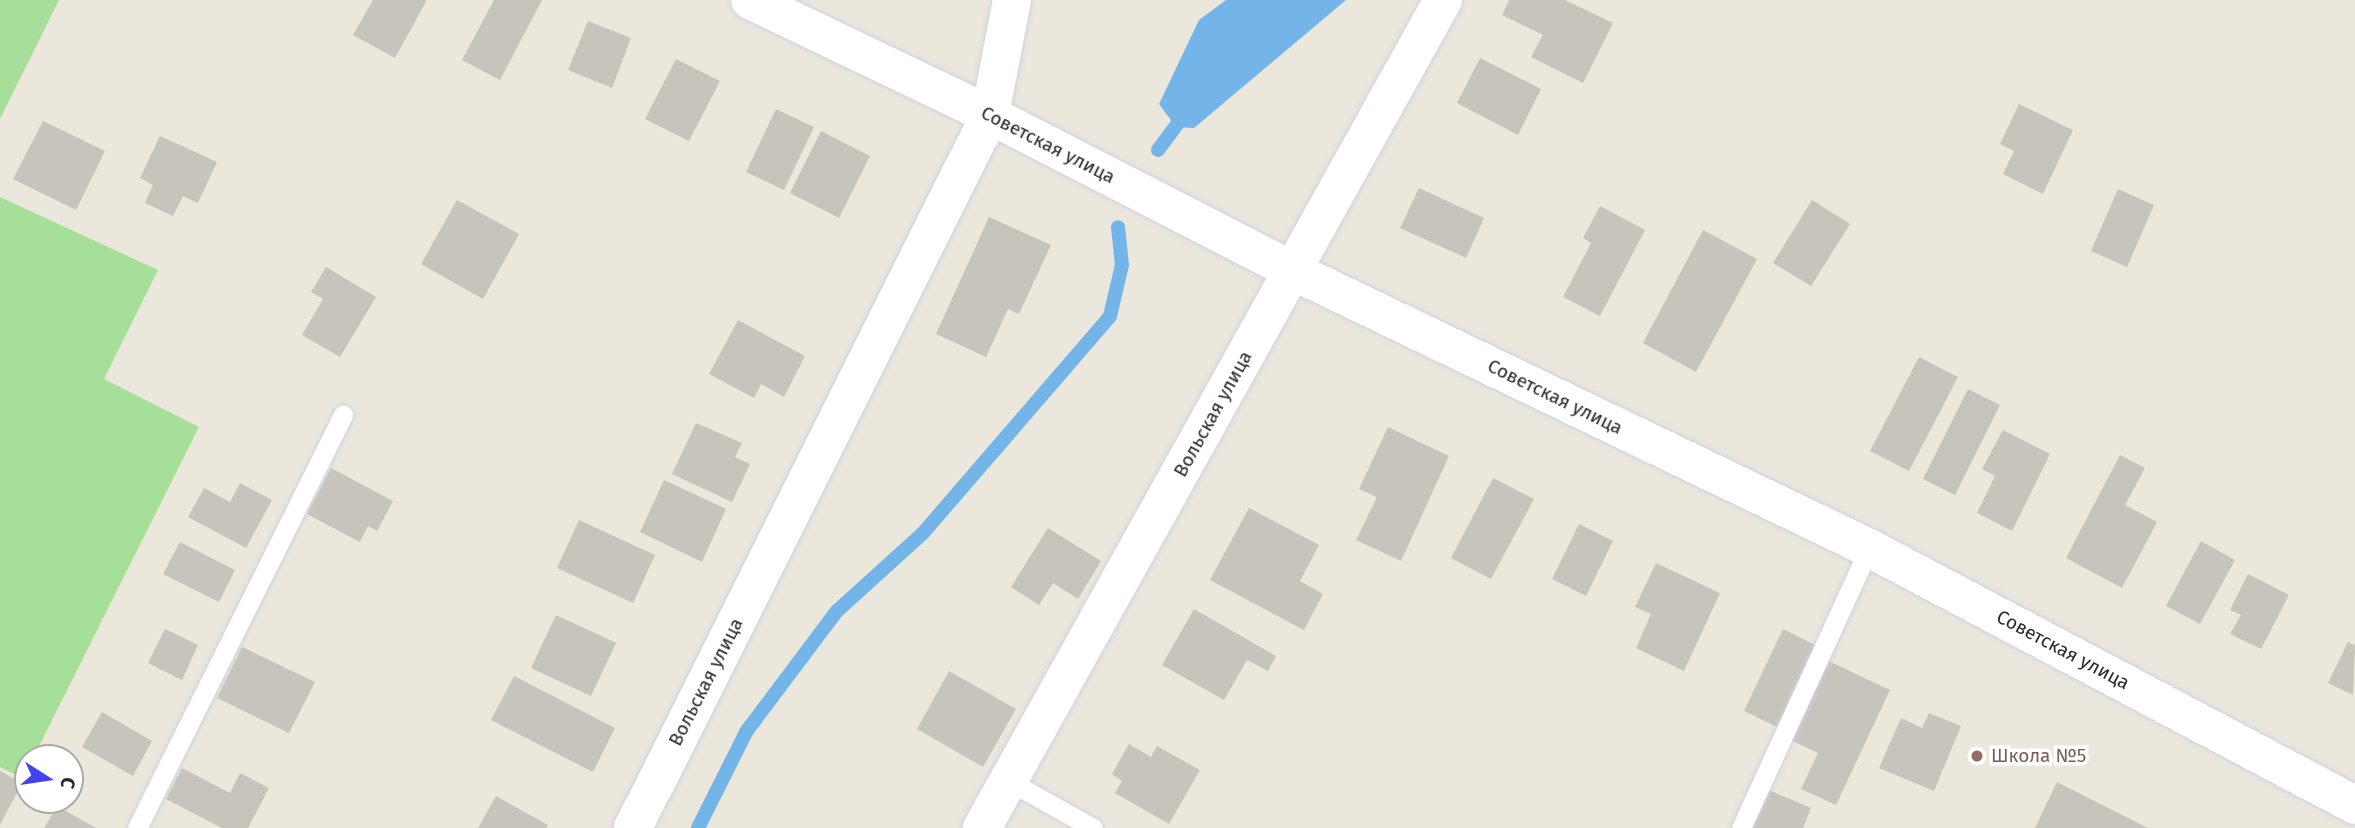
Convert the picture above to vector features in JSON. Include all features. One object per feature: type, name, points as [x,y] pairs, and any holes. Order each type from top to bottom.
[{"type":"street","name":"Советская улица","points":[[750,0],[990,115],[1293,271],[1869,548],[2355,805]]},
{"type":"street","name":"Вольская улица","points":[[633,828],[990,115],[1012,0]]},
{"type":"street","name":"Вольская улица","points":[[982,828],[1443,0]]},
{"type":"lane","points":[[137,828],[343,415]]},
{"type":"lane","points":[[1741,828],[1869,548]]},
{"type":"lane","points":[[1009,781],[1093,828]]},
{"type":"green space","points":[[0,0],[59,0],[0,119]]},
{"type":"green space","points":[[0,197],[158,270],[104,379],[199,427],[40,744],[14,744],[14,774],[0,767]]},
{"type":"water","points":[[1226,0],[1346,0],[1194,128],[1176,127],[1159,104],[1199,20]]},
{"type":"building","points":[[373,0],[427,0],[395,58],[353,35]]},
{"type":"building","points":[[494,0],[542,0],[500,80],[462,60]]},
{"type":"building","points":[[1509,0],[1565,0],[1613,23],[1583,83],[1531,57],[1543,35],[1502,15]]},
{"type":"building","points":[[588,21],[631,38],[612,88],[568,70]]},
{"type":"building","points":[[1480,58],[1541,89],[1518,135],[1457,103]]},
{"type":"building","points":[[676,59],[720,81],[689,141],[645,119]]},
{"type":"building","points":[[2019,104],[2073,130],[2043,194],[2003,174],[2014,151],[2000,144]]},
{"type":"building","points":[[776,109],[814,127],[784,190],[746,172]]},
{"type":"building","points":[[43,121],[105,151],[76,210],[13,179]]},
{"type":"building","points":[[821,131],[870,156],[839,218],[790,193]]},
{"type":"building","points":[[160,136],[217,162],[198,203],[183,196],[173,216],[145,203],[153,185],[140,178]]},
{"type":"building","points":[[1419,188],[1484,218],[1466,258],[1400,228]]},
{"type":"building","points":[[2118,189],[2154,205],[2127,267],[2091,251]]},
{"type":"building","points":[[457,200],[519,234],[483,299],[421,264]]},
{"type":"building","points":[[1812,200],[1850,224],[1811,286],[1773,263]]},
{"type":"building","points":[[1600,206],[1645,230],[1600,316],[1563,297],[1591,243],[1583,238]]},
{"type":"building","points":[[989,217],[1051,245],[1019,314],[1008,309],[986,357],[936,334]]},
{"type":"building","points":[[1703,230],[1757,259],[1696,372],[1643,343]]},
{"type":"building","points":[[326,267],[376,297],[340,357],[302,335],[323,299],[311,292]]},
{"type":"building","points":[[738,320],[805,356],[784,397],[761,384],[754,398],[709,374]]},
{"type":"building","points":[[1919,357],[1958,377],[1909,471],[1870,451]]},
{"type":"building","points":[[1968,389],[2000,405],[1955,495],[1923,479]]},
{"type":"building","points":[[696,423],[742,443],[735,457],[750,464],[732,502],[672,474]]},
{"type":"building","points":[[1388,427],[1449,456],[1401,561],[1356,540],[1377,497],[1359,489]]},
{"type":"building","points":[[2003,430],[2050,454],[2012,531],[1977,513],[1995,476],[1982,469]]},
{"type":"building","points":[[2120,455],[2145,468],[2125,505],[2157,522],[2122,588],[2066,558]]},
{"type":"building","points":[[331,468],[393,501],[377,531],[368,526],[360,542],[307,514]]},
{"type":"building","points":[[1493,478],[1534,499],[1491,579],[1451,558]]},
{"type":"building","points":[[664,480],[726,509],[702,562],[640,532]]},
{"type":"building","points":[[240,483],[272,500],[246,548],[188,517],[204,488],[230,502]]},
{"type":"building","points":[[1249,508],[1319,545],[1300,581],[1323,594],[1304,630],[1210,580]]},
{"type":"building","points":[[579,520],[655,555],[633,603],[557,568]]},
{"type":"building","points":[[1579,524],[1613,541],[1586,596],[1552,579]]},
{"type":"building","points":[[1048,528],[1101,561],[1078,599],[1053,583],[1039,605],[1011,587]]},
{"type":"building","points":[[2201,541],[2235,560],[2200,624],[2166,606]]},
{"type":"building","points":[[180,542],[235,570],[219,602],[163,574]]},
{"type":"building","points":[[1656,563],[1720,593],[1684,671],[1636,648],[1651,614],[1635,607]]},
{"type":"building","points":[[2248,574],[2289,595],[2261,649],[2230,634],[2241,615],[2230,610]]},
{"type":"building","points":[[1194,609],[1276,656],[1268,671],[1247,660],[1224,700],[1162,665]]},
{"type":"building","points":[[556,615],[616,643],[591,696],[531,668]]},
{"type":"building","points":[[165,629],[198,645],[182,680],[148,663]]},
{"type":"building","points":[[1783,629],[1817,646],[1777,727],[1744,711]]},
{"type":"building","points":[[2348,642],[2355,645],[2353,695],[2328,683]]},
{"type":"building","points":[[242,647],[315,682],[289,733],[217,698]]},
{"type":"building","points":[[1816,655],[1890,690],[1836,805],[1801,789],[1818,753],[1778,734]]},
{"type":"building","points":[[949,671],[1016,709],[983,767],[917,729]]},
{"type":"building","points":[[514,676],[615,728],[593,772],[491,720]]},
{"type":"building","points":[[102,712],[152,741],[133,776],[84,748],[84,744]]},
{"type":"building","points":[[1929,713],[1961,726],[1934,791],[1879,768],[1901,718],[1922,728]]},
{"type":"building","points":[[1129,744],[1151,757],[1157,746],[1200,770],[1169,824],[1115,793],[1122,781],[1112,774]]},
{"type":"building","points":[[182,768],[230,793],[240,773],[269,788],[248,828],[222,828],[166,799]]},
{"type":"building","points":[[0,771],[14,779],[14,798],[0,825]]},
{"type":"building","points":[[2057,782],[2148,828],[2035,828]]},
{"type":"building","points":[[1752,783],[1811,808],[1803,828],[1734,828]]},
{"type":"building","points":[[496,796],[548,825],[546,828],[478,828]]},
{"type":"building","points":[[52,814],[71,814],[96,828],[44,828]]},
{"type":"waterway","points":[[1158,150],[1187,111]]},
{"type":"waterway","points":[[698,828],[746,732],[837,611],[923,533],[1110,316],[1122,265],[1118,227]]},
{"type":"place","name":"Школа №5","points":[[1977,756]]}]
